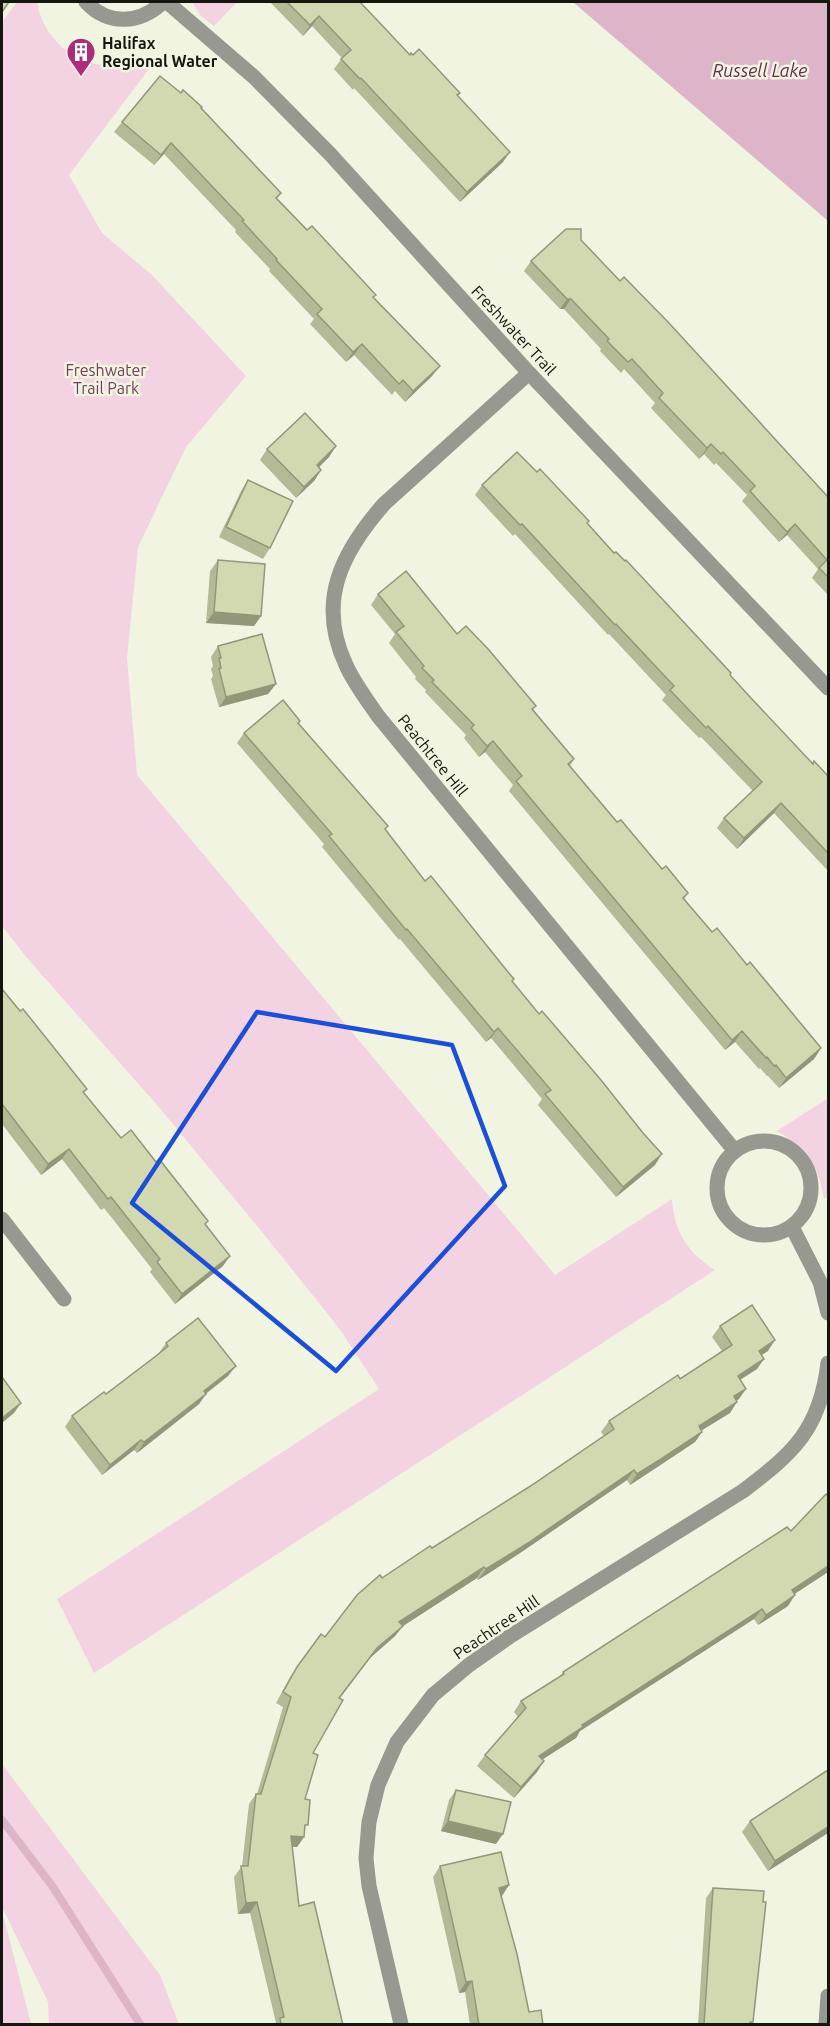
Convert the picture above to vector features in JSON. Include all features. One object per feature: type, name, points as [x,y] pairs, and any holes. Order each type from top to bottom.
[{"type":"street","points":[[86,2],[94,10],[108,17],[123,20],[140,18],[163,2]]},
{"type":"street","name":"Freshwater Trail","points":[[167,2],[254,77],[330,154],[529,373],[828,688]]},
{"type":"street","name":"Peachtree Hill","points":[[529,373],[384,504],[372,519],[348,553],[339,573],[334,592],[334,628],[345,664],[378,716],[735,1150]]},
{"type":"street","points":[[770,1142],[792,1149],[802,1161],[809,1173],[812,1188],[810,1202],[803,1216],[792,1227],[778,1234],[761,1236],[745,1232],[722,1210],[717,1194],[718,1178],[724,1163],[735,1150],[748,1143],[770,1142]]},
{"type":"street","points":[[2,1219],[64,1299]]},
{"type":"street","points":[[792,1227],[820,1282],[828,1313]]},
{"type":"street","name":"Peachtree Hill","points":[[401,2025],[369,1886],[366,1858],[371,1813],[378,1785],[397,1742],[433,1695],[469,1665],[509,1637],[742,1491],[779,1464],[806,1433],[815,1414],[828,1363]]},
{"type":"street","points":[[826,2025],[828,1996]]},
{"type":"highlighted area","points":[[257,1012],[452,1045],[505,1186],[336,1371],[132,1203]]},
{"type":"green space","name":"Freshwater Trail Park","points":[[17,2],[37,2],[40,15],[53,38],[62,47],[84,60],[110,66],[152,65],[69,175],[102,233],[152,275],[246,376],[186,447],[138,547],[127,658],[137,775],[555,1275],[672,1199],[676,1222],[684,1241],[697,1256],[715,1270],[94,1673],[57,1599],[379,1389],[339,1328],[267,1238],[158,1106],[27,958],[2,926],[2,22]]},
{"type":"green space","points":[[192,2],[237,2],[214,26],[201,16]]},
{"type":"green space","points":[[828,1098],[828,1196],[824,1199],[815,1167],[810,1159],[797,1145],[777,1131]]},
{"type":"green space","points":[[2,1764],[160,1975],[179,2024],[49,2024],[48,2002],[2,1907]]},
{"type":"green space","points":[[2,1915],[4,1918],[31,2024],[2,2024]]},
{"type":"water","name":"Russell Lake","points":[[573,2],[828,2],[828,221]]},
{"type":"building","points":[[2,2],[9,2],[2,12]]},
{"type":"building","points":[[287,2],[360,2],[410,55],[419,49],[460,93],[457,95],[510,152],[467,192],[341,59],[351,50],[319,16],[310,25]]},
{"type":"building","points":[[160,76],[181,93],[183,90],[202,107],[281,193],[276,198],[307,230],[312,226],[376,295],[373,297],[440,366],[413,391],[403,380],[399,384],[362,344],[353,352],[317,314],[322,309],[276,260],[242,221],[244,220],[171,143],[161,155],[122,122]]},
{"type":"building","points":[[566,229],[581,229],[581,240],[620,281],[624,277],[669,323],[828,497],[828,577],[819,568],[827,560],[795,524],[787,532],[750,491],[755,486],[723,452],[721,454],[711,444],[707,448],[659,398],[663,393],[632,359],[628,362],[571,299],[567,299],[531,261]]},
{"type":"building","points":[[305,413],[336,446],[317,465],[321,470],[304,487],[267,449]]},
{"type":"building","points":[[517,452],[537,472],[540,469],[589,521],[587,523],[614,553],[616,552],[626,560],[731,673],[730,675],[750,697],[813,764],[814,761],[828,776],[828,853],[781,803],[744,838],[724,818],[762,782],[670,690],[674,686],[522,524],[520,525],[482,485]]},
{"type":"building","points":[[248,480],[293,501],[270,548],[226,527]]},
{"type":"building","points":[[218,560],[265,564],[261,616],[214,612]]},
{"type":"building","points":[[406,571],[457,634],[466,626],[489,650],[536,706],[532,709],[574,759],[568,764],[617,822],[621,820],[662,869],[666,866],[688,893],[683,898],[712,932],[717,928],[747,965],[750,962],[821,1048],[786,1078],[742,1031],[732,1040],[516,781],[522,776],[493,741],[487,746],[471,728],[474,725],[432,682],[434,680],[422,668],[424,666],[396,632],[404,626],[378,594]]},
{"type":"building","points":[[262,634],[276,684],[226,697],[219,669],[221,668],[219,658],[221,658],[218,646]]},
{"type":"building","points":[[283,700],[300,721],[298,723],[388,826],[385,829],[425,881],[431,876],[514,979],[512,981],[539,1014],[542,1011],[662,1154],[623,1187],[545,1094],[551,1090],[498,1028],[494,1032],[406,930],[329,836],[332,834],[244,733]]},
{"type":"building","points":[[2,989],[20,1011],[23,1009],[87,1089],[83,1092],[121,1138],[131,1130],[156,1162],[159,1159],[208,1221],[205,1224],[230,1256],[182,1294],[157,1262],[160,1259],[111,1197],[108,1199],[69,1149],[48,1164],[2,1104]]},
{"type":"building","points":[[752,1305],[775,1340],[759,1351],[764,1359],[738,1376],[746,1389],[734,1396],[737,1402],[699,1426],[702,1432],[661,1459],[637,1474],[634,1470],[528,1543],[486,1569],[484,1567],[399,1622],[403,1626],[377,1648],[339,1698],[343,1700],[313,1753],[318,1755],[305,1799],[310,1800],[308,1825],[305,1825],[304,1837],[291,1836],[299,1906],[314,1902],[343,2025],[281,2025],[280,2018],[284,2017],[257,1902],[246,1903],[241,1866],[248,1866],[256,1794],[261,1794],[291,1697],[283,1692],[297,1667],[321,1634],[325,1637],[357,1595],[380,1575],[382,1578],[430,1546],[432,1548],[529,1487],[614,1429],[609,1421],[678,1375],[680,1379],[732,1345],[720,1326]]},
{"type":"building","points":[[198,1318],[236,1366],[204,1391],[206,1394],[110,1465],[72,1416],[104,1392],[106,1394],[156,1356],[168,1346],[166,1343]]},
{"type":"building","points":[[2,1377],[21,1403],[2,1418]]},
{"type":"building","points":[[826,1494],[828,1496],[828,1566],[792,1590],[795,1595],[766,1615],[762,1609],[582,1725],[583,1727],[539,1756],[544,1761],[521,1787],[485,1755],[526,1708],[521,1701],[787,1527],[791,1531]]},
{"type":"building","points":[[828,1770],[828,1827],[775,1861],[750,1821]]},
{"type":"building","points":[[456,1790],[511,1802],[503,1834],[448,1821]]},
{"type":"building","points":[[501,1852],[509,1885],[499,1888],[517,1954],[529,2012],[541,2010],[543,2025],[479,2025],[472,1981],[466,1982],[440,1866]]},
{"type":"building","points":[[713,1888],[764,1891],[763,1902],[766,1902],[753,2022],[750,2022],[750,2025],[704,2025]]},
{"type":"waterway","points":[[2,1820],[53,1887],[140,2024]]},
{"type":"place","name":"Halifax Regional Water","points":[[81,78]]}]
